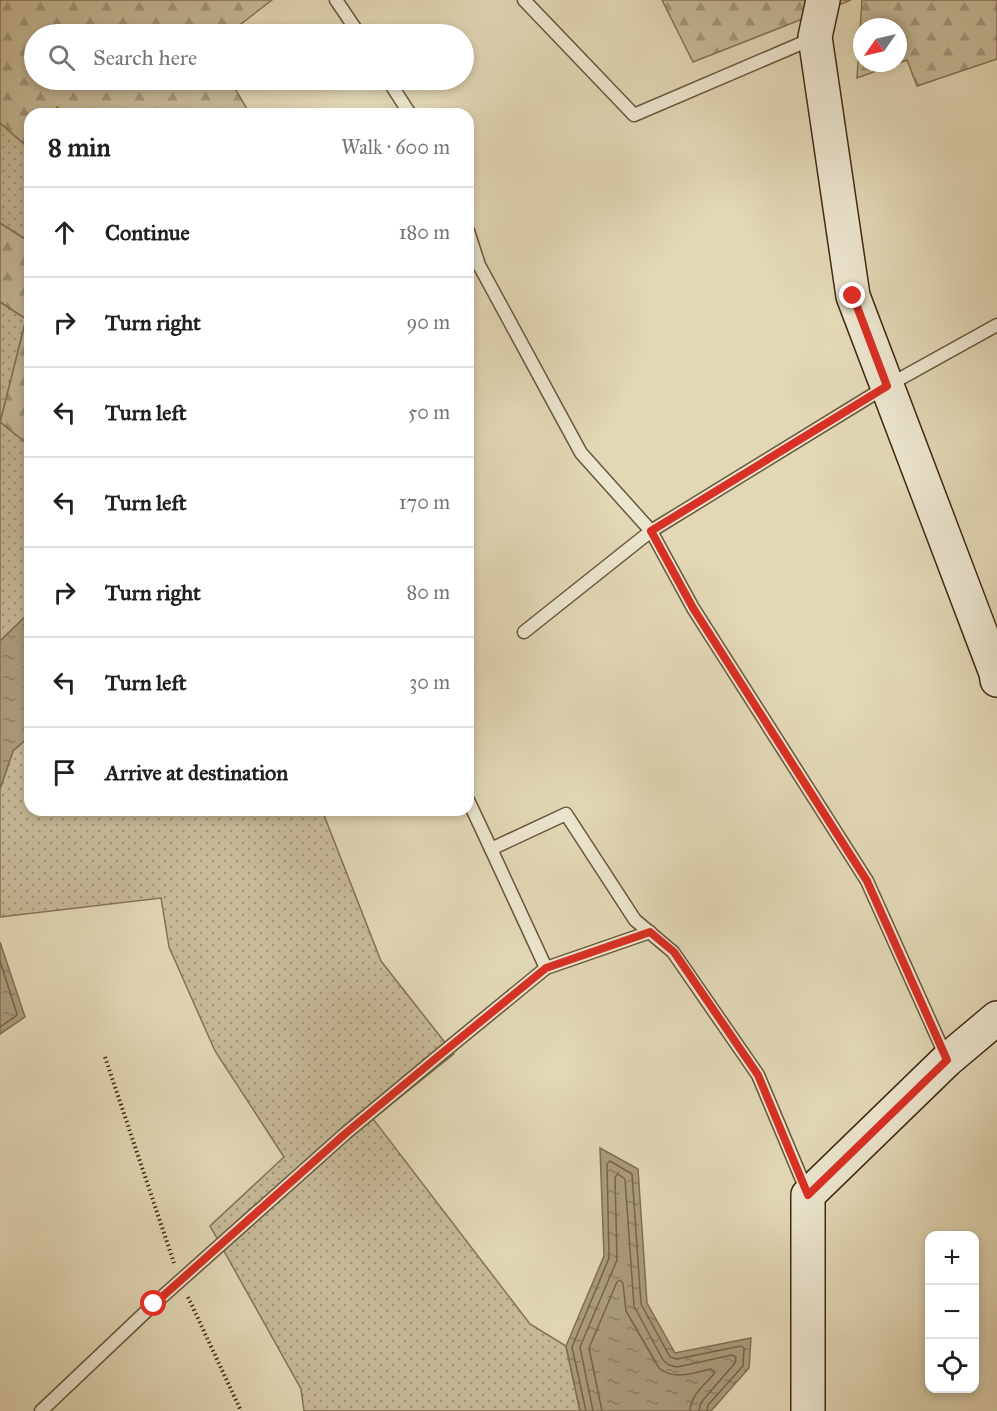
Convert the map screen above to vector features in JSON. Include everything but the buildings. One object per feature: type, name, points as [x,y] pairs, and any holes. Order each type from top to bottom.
[{"type":"street","points":[[823,0],[815,37],[853,296],[997,675]]},
{"type":"street","points":[[808,1411],[808,1195],[947,1060],[997,1018]]},
{"type":"lane","points":[[336,0],[352,24]]},
{"type":"lane","points":[[524,0],[634,116],[815,37]]},
{"type":"lane","points":[[394,90],[406,108]]},
{"type":"lane","points":[[474,250],[479,265],[581,453],[651,531],[693,608],[867,881],[947,1060]]},
{"type":"lane","points":[[524,632],[651,531],[887,386],[997,325]]},
{"type":"lane","points":[[474,813],[546,968]]},
{"type":"lane","points":[[491,849],[566,813],[635,920],[674,952],[758,1075],[808,1195]]},
{"type":"lane","points":[[41,1411],[180,1280],[346,1133],[546,968],[650,932]]},
{"type":"path","points":[[105,1057],[180,1280],[241,1411]]},
{"type":"green space","points":[[0,0],[272,0],[241,24],[24,24],[24,90],[236,90],[246,108],[24,108],[24,144],[0,123]]},
{"type":"green space","points":[[662,0],[851,0],[693,62]]},
{"type":"green space","points":[[862,0],[997,0],[997,59],[917,86],[907,60],[907,18],[861,18]]},
{"type":"green space","points":[[857,72],[874,72],[857,78]]},
{"type":"green space","points":[[0,123],[24,144],[24,238],[0,223]]},
{"type":"green space","points":[[0,223],[24,238],[24,318],[0,302]]},
{"type":"green space","points":[[0,302],[24,318],[24,327],[0,422]]},
{"type":"green space","points":[[24,327],[24,441],[0,422]]},
{"type":"green space","points":[[0,422],[24,441],[24,618],[0,641]]},
{"type":"green space","points":[[24,741],[24,816],[324,816],[381,961],[454,1054],[373,1119],[530,1324],[566,1346],[580,1411],[304,1411],[301,1389],[210,1226],[284,1157],[215,1051],[169,947],[161,898],[0,917],[0,789],[13,751]]},
{"type":"water","points":[[24,618],[24,741],[13,751],[0,789],[0,641]]},
{"type":"water","points":[[0,942],[25,1017],[0,1034]]},
{"type":"water","points":[[600,1148],[638,1169],[647,1303],[675,1353],[751,1338],[749,1368],[711,1411],[580,1411],[566,1346],[604,1256]]},
{"type":"route","points":[[154,1304],[346,1133],[546,968],[650,932],[674,952],[758,1075],[808,1195],[947,1060],[867,881],[693,608],[651,531],[887,386],[853,296]]}]
